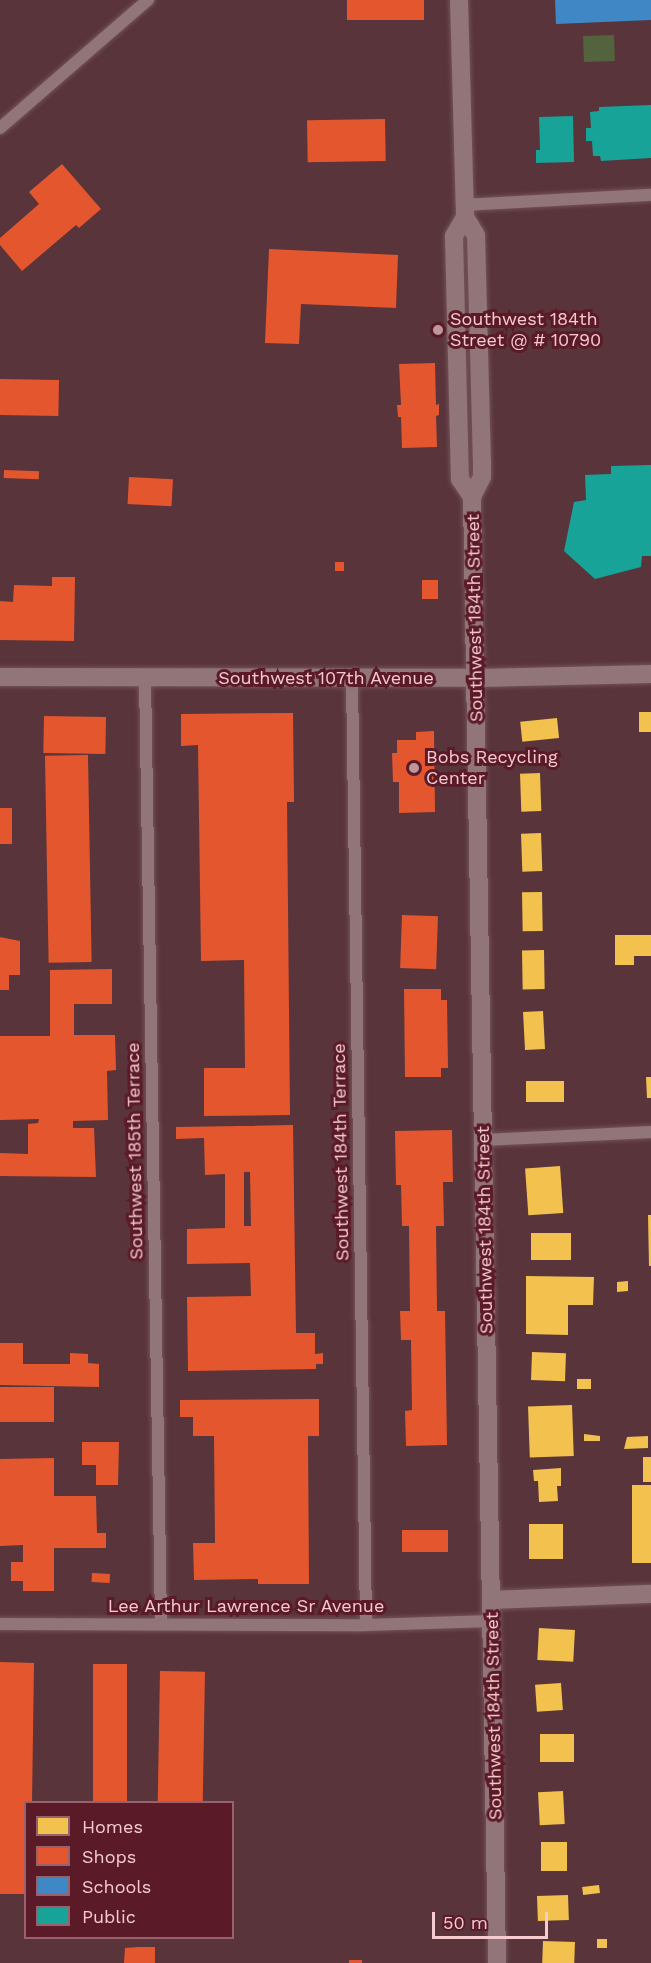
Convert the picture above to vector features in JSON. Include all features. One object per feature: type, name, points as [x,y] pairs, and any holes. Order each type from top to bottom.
[{"type":"main road","name":"Southwest 184th Street","points":[[459,0],[464,211],[476,235],[483,477],[472,497],[497,1963]]},
{"type":"main road","name":"Southwest 107th Avenue","points":[[0,677],[476,678],[651,674]]},
{"type":"main road","points":[[492,1600],[651,1594]]},
{"type":"street","points":[[0,128],[148,0]]},
{"type":"street","points":[[464,211],[651,195]]},
{"type":"street","name":"Southwest 185th Terrace","points":[[145,678],[161,1623]]},
{"type":"street","name":"Southwest 184th Terrace","points":[[352,678],[366,1625]]},
{"type":"street","points":[[484,1140],[651,1132]]},
{"type":"street","name":"Lee Arthur Lawrence Sr Avenue","points":[[0,1624],[366,1625],[492,1621]]},
{"type":"green space","points":[[614,35],[615,61],[584,62],[583,36]]},
{"type":"building: Homes","points":[[639,712],[651,712],[651,732],[639,732]]},
{"type":"building: Homes","points":[[557,718],[559,738],[522,742],[520,722]]},
{"type":"building: Homes","points":[[540,773],[541,811],[521,812],[520,774]]},
{"type":"building: Homes","points":[[541,833],[542,871],[522,872],[521,834]]},
{"type":"building: Homes","points":[[522,892],[542,892],[543,931],[523,931]]},
{"type":"building: Homes","points":[[615,935],[651,935],[651,956],[634,956],[634,965],[615,965]]},
{"type":"building: Homes","points":[[522,950],[544,950],[545,989],[523,989]]},
{"type":"building: Homes","points":[[543,1011],[545,1049],[525,1050],[523,1012]]},
{"type":"building: Homes","points":[[646,1077],[651,1077],[651,1098],[647,1098]]},
{"type":"building: Homes","points":[[526,1081],[564,1081],[564,1102],[526,1102]]},
{"type":"building: Homes","points":[[560,1166],[563,1213],[528,1215],[525,1168]]},
{"type":"building: Homes","points":[[648,1215],[651,1215],[651,1266],[649,1266]]},
{"type":"building: Homes","points":[[531,1233],[571,1233],[571,1260],[531,1260]]},
{"type":"building: Homes","points":[[526,1276],[594,1277],[593,1305],[568,1305],[568,1335],[526,1334]]},
{"type":"building: Homes","points":[[628,1281],[628,1291],[617,1292],[617,1282]]},
{"type":"building: Homes","points":[[532,1352],[566,1353],[565,1381],[531,1380]]},
{"type":"building: Homes","points":[[577,1379],[591,1379],[591,1389],[577,1389]]},
{"type":"building: Homes","points":[[572,1405],[574,1456],[530,1458],[528,1407]]},
{"type":"building: Homes","points":[[584,1434],[600,1436],[600,1441],[584,1441]]},
{"type":"building: Homes","points":[[648,1436],[648,1448],[624,1449],[627,1437]]},
{"type":"building: Homes","points":[[643,1457],[651,1457],[651,1482],[643,1482]]},
{"type":"building: Homes","points":[[561,1468],[561,1486],[557,1486],[558,1501],[539,1502],[538,1481],[534,1481],[533,1470]]},
{"type":"building: Homes","points":[[632,1485],[651,1485],[651,1563],[632,1563]]},
{"type":"building: Homes","points":[[529,1524],[563,1524],[563,1559],[529,1559]]},
{"type":"building: Homes","points":[[539,1628],[575,1630],[573,1662],[537,1660]]},
{"type":"building: Homes","points":[[561,1683],[563,1710],[537,1712],[535,1685]]},
{"type":"building: Homes","points":[[540,1734],[574,1734],[574,1762],[540,1762]]},
{"type":"building: Homes","points":[[563,1791],[565,1824],[540,1825],[538,1792]]},
{"type":"building: Homes","points":[[541,1842],[567,1842],[567,1871],[541,1871]]},
{"type":"building: Homes","points":[[599,1885],[600,1893],[583,1895],[582,1887]]},
{"type":"building: Homes","points":[[568,1895],[569,1920],[538,1921],[537,1896]]},
{"type":"building: Homes","points":[[597,1939],[607,1939],[607,1948],[597,1948]]},
{"type":"building: Homes","points":[[543,1941],[575,1942],[574,1963],[542,1963]]},
{"type":"building: Shops","points":[[347,0],[424,0],[424,20],[347,20]]},
{"type":"building: Shops","points":[[385,119],[386,161],[308,162],[307,120]]},
{"type":"building: Shops","points":[[62,164],[101,209],[79,228],[76,225],[22,271],[0,245],[0,238],[39,204],[29,192]]},
{"type":"building: Shops","points":[[269,249],[398,255],[396,308],[301,304],[299,344],[265,343]]},
{"type":"building: Shops","points":[[435,363],[436,405],[439,404],[439,415],[436,416],[437,447],[402,448],[401,417],[398,417],[397,405],[401,405],[399,364]]},
{"type":"building: Shops","points":[[0,379],[59,380],[58,416],[0,415]]},
{"type":"building: Shops","points":[[4,470],[39,471],[39,479],[4,478]]},
{"type":"building: Shops","points":[[129,477],[173,479],[172,506],[128,504]]},
{"type":"building: Shops","points":[[335,562],[344,562],[344,571],[335,571]]},
{"type":"building: Shops","points":[[52,577],[75,577],[74,641],[0,640],[0,601],[13,602],[14,585],[52,586]]},
{"type":"building: Shops","points":[[422,580],[438,580],[438,599],[422,599]]},
{"type":"building: Shops","points":[[293,713],[294,802],[287,802],[290,1115],[204,1116],[204,1068],[245,1068],[244,960],[201,961],[198,745],[181,746],[181,714]]},
{"type":"building: Shops","points":[[44,716],[106,717],[105,754],[43,753]]},
{"type":"building: Shops","name":"Bobs Recycling Center","points":[[434,731],[435,812],[399,813],[399,782],[393,782],[392,753],[397,753],[397,740],[416,740],[416,732]]},
{"type":"building: Shops","points":[[88,755],[92,962],[49,963],[45,756]]},
{"type":"building: Shops","points":[[0,808],[12,808],[12,844],[0,844]]},
{"type":"building: Shops","points":[[402,915],[438,916],[436,969],[400,968]]},
{"type":"building: Shops","points":[[0,937],[20,941],[20,975],[9,975],[9,990],[0,990]]},
{"type":"building: Shops","points":[[112,969],[112,1004],[74,1004],[74,1035],[115,1035],[116,1070],[107,1071],[108,1120],[73,1121],[73,1128],[94,1128],[96,1177],[0,1176],[0,1153],[28,1154],[28,1124],[38,1123],[39,1119],[0,1120],[0,1036],[50,1036],[50,970]]},
{"type":"building: Shops","points":[[404,989],[441,989],[441,1000],[447,1000],[448,1068],[441,1068],[441,1077],[405,1077]]},
{"type":"building: Shops","points":[[293,1125],[296,1333],[315,1333],[315,1354],[323,1353],[323,1364],[316,1364],[316,1369],[188,1371],[187,1297],[251,1296],[250,1263],[187,1264],[187,1229],[225,1228],[225,1174],[205,1175],[204,1138],[176,1139],[176,1127]],"holes":[[[244,1172],[250,1172],[251,1226],[244,1226]]]},
{"type":"building: Shops","points":[[452,1130],[453,1182],[443,1182],[444,1226],[436,1226],[437,1311],[445,1311],[447,1445],[406,1446],[405,1411],[412,1410],[411,1340],[401,1340],[400,1311],[410,1311],[409,1226],[402,1226],[401,1185],[396,1185],[395,1131]]},
{"type":"building: Shops","points":[[0,1343],[23,1343],[23,1364],[70,1364],[70,1353],[88,1354],[88,1363],[99,1364],[99,1387],[0,1385]]},
{"type":"building: Shops","points":[[0,1387],[54,1387],[54,1422],[0,1422]]},
{"type":"building: Shops","points":[[319,1399],[319,1436],[308,1436],[309,1584],[258,1584],[258,1579],[194,1580],[193,1543],[215,1543],[214,1436],[193,1436],[193,1417],[180,1417],[180,1400]]},
{"type":"building: Shops","points":[[82,1442],[119,1442],[118,1485],[96,1485],[96,1465],[82,1465]]},
{"type":"building: Shops","points":[[54,1458],[54,1496],[96,1496],[97,1533],[106,1533],[106,1548],[54,1548],[54,1591],[23,1591],[23,1581],[11,1581],[11,1562],[23,1562],[23,1545],[0,1546],[0,1459]]},
{"type":"building: Shops","points":[[402,1530],[448,1530],[448,1552],[402,1552]]},
{"type":"building: Shops","points":[[92,1573],[110,1574],[110,1583],[92,1582]]},
{"type":"building: Shops","points":[[0,1662],[34,1663],[32,1801],[24,1801],[24,1894],[0,1894]]},
{"type":"building: Shops","points":[[93,1664],[127,1664],[127,1801],[93,1801]]},
{"type":"building: Shops","points":[[160,1671],[205,1672],[203,1801],[158,1801]]},
{"type":"building: Shops","points":[[155,1947],[155,1963],[124,1963],[125,1948]]},
{"type":"building: Shops","points":[[349,1960],[362,1960],[362,1963],[349,1963]]},
{"type":"building: Schools","points":[[555,0],[651,0],[651,20],[556,24]]},
{"type":"building: Public","points":[[651,105],[651,158],[601,161],[600,156],[593,156],[592,141],[586,141],[586,128],[591,128],[590,112],[599,111],[599,107]]},
{"type":"building: Public","points":[[573,116],[574,162],[536,163],[536,150],[540,150],[539,117]]},
{"type":"building: Public","points":[[651,465],[651,556],[642,556],[641,567],[595,579],[564,551],[574,502],[586,500],[585,475],[611,474],[611,466]]},
{"type":"place","name":"Southwest 184th Street @ # 10790","points":[[438,330]]},
{"type":"place","name":"Bobs Recycling Center","points":[[414,768]]}]
